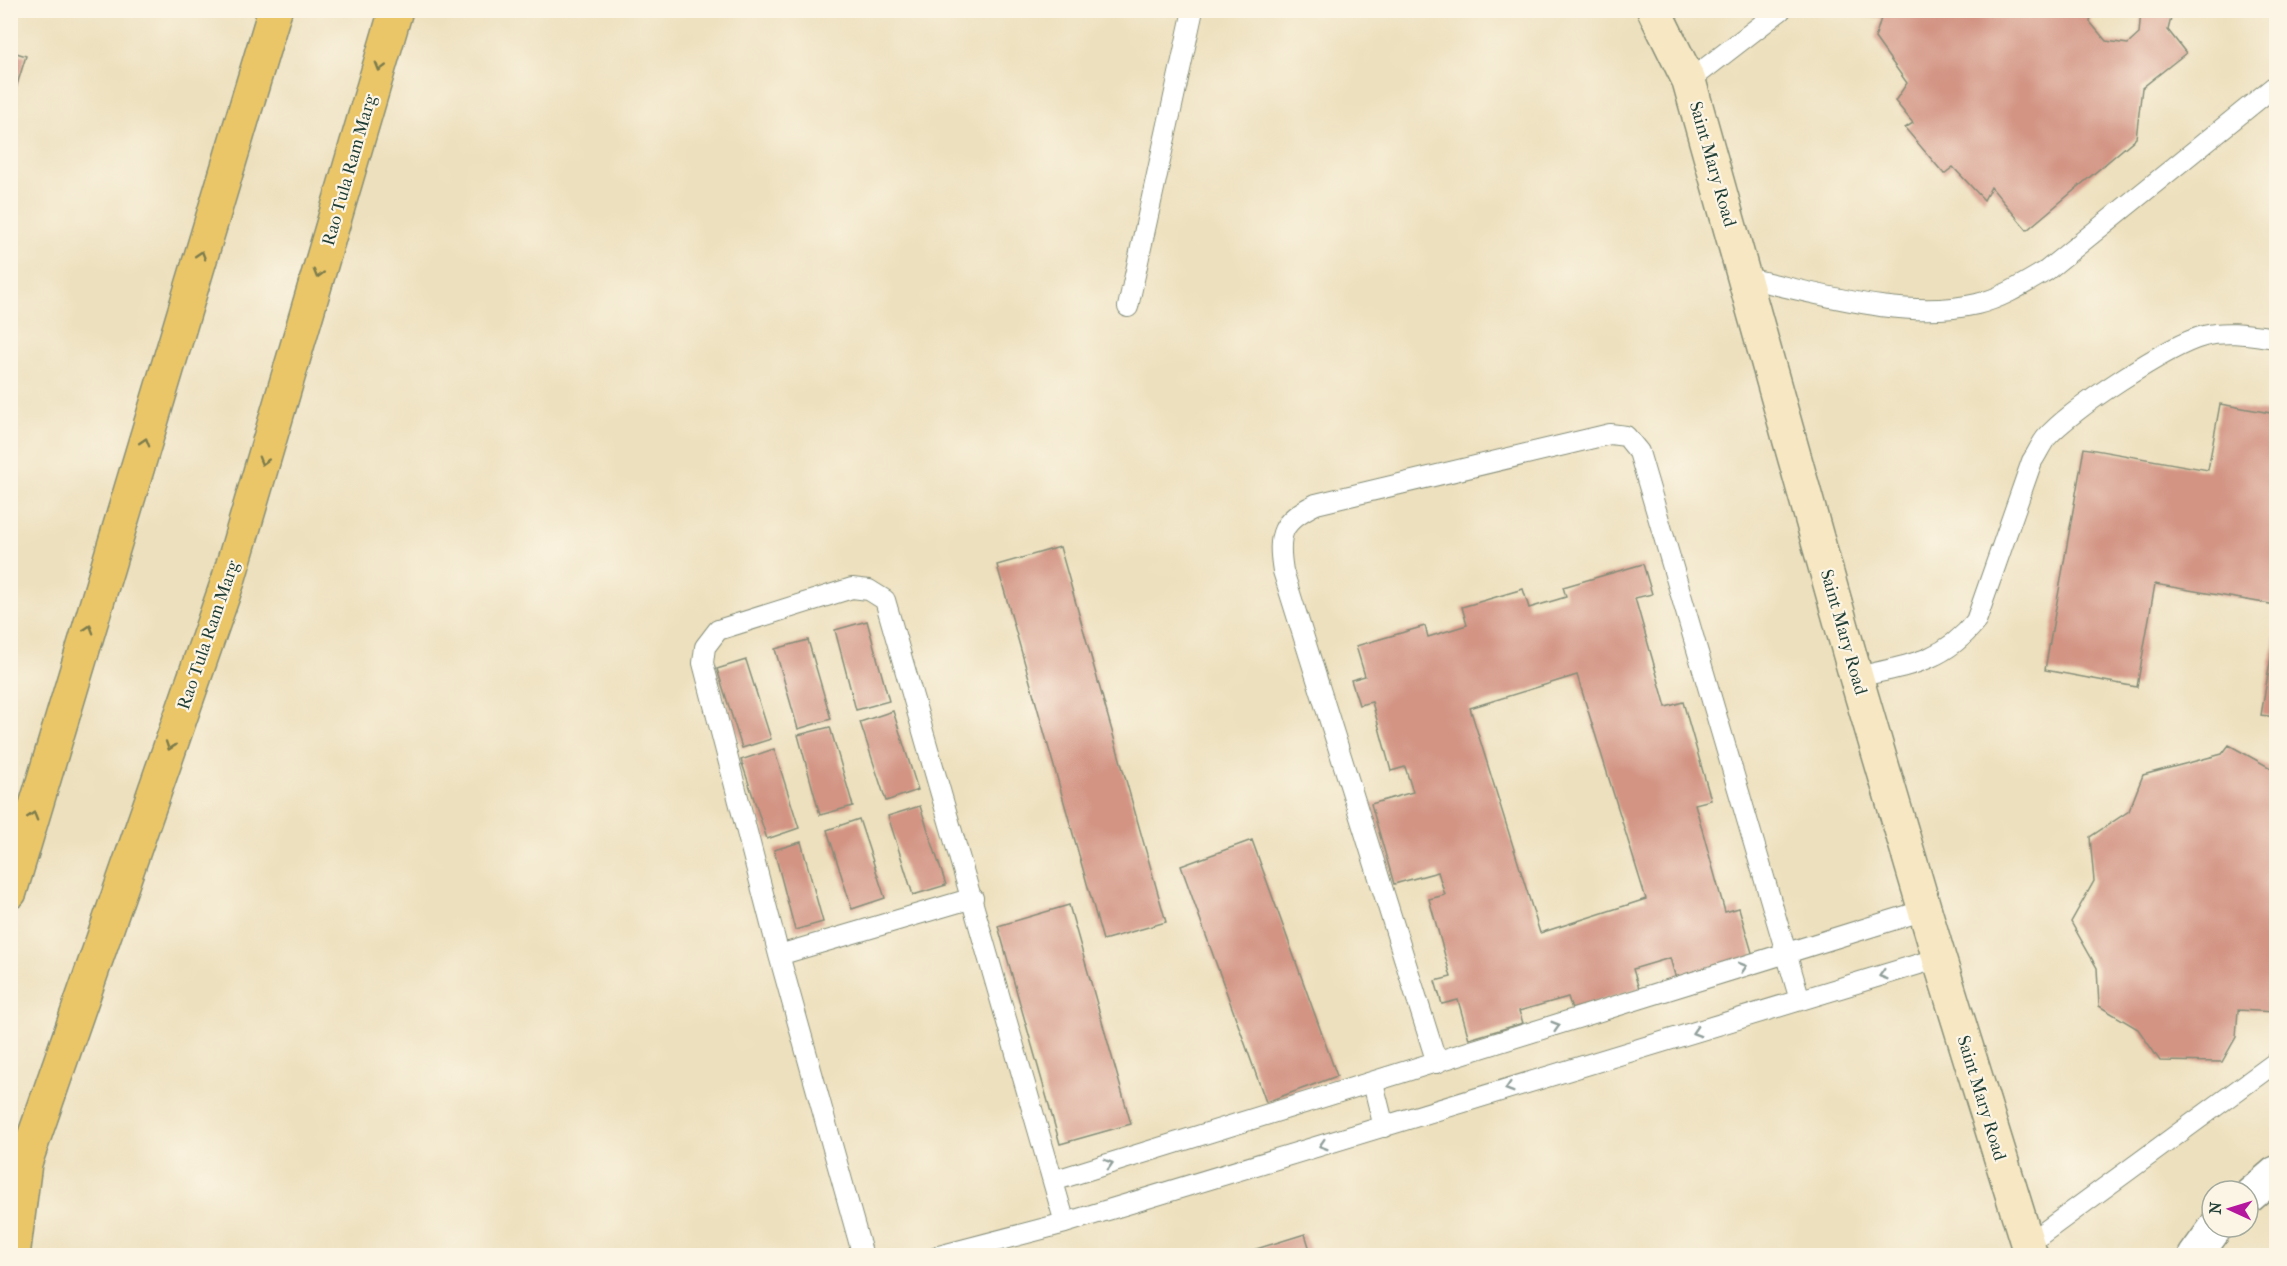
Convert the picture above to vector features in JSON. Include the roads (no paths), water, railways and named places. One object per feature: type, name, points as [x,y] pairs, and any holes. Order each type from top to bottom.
[{"type":"main road","points":[[10,892],[274,10]]},
{"type":"main road","name":"Rao Tula Ram Marg","points":[[13,1256],[25,1163],[228,581],[396,10]]},
{"type":"main road","points":[[10,1212],[25,1163]]},
{"type":"street","name":"Saint Mary Road","points":[[1654,10],[1689,81],[1856,677],[1938,958],[2029,1250]]},
{"type":"street","points":[[2260,1187],[2277,1173]]},
{"type":"street","points":[[2195,1256],[2207,1239]]},
{"type":"lane","points":[[1128,307],[1192,10]]},
{"type":"lane","points":[[1689,81],[1781,10]]},
{"type":"lane","points":[[1746,278],[1908,309],[1943,309],[1977,304],[2012,291],[2046,271],[2277,85]]},
{"type":"lane","points":[[1856,677],[1922,662],[1942,653],[1962,639],[1976,621],[2032,461],[2046,438],[2071,415],[2166,352],[2204,336],[2244,333],[2277,338]]},
{"type":"lane","points":[[1437,1063],[1283,571],[1280,550],[1283,528],[1295,514],[1316,504],[1610,434],[1626,436],[1639,452],[1800,1000]]},
{"type":"lane","points":[[863,1256],[779,955],[703,663],[705,647],[718,630],[852,588],[869,590],[885,600],[973,898],[1065,1223]]},
{"type":"lane","points":[[779,955],[973,898]]},
{"type":"lane","points":[[1053,1181],[1925,910]]},
{"type":"lane","points":[[939,1256],[994,1249],[1065,1223],[1938,958]]},
{"type":"lane","points":[[2029,1250],[2277,1062]]},
{"type":"lane","points":[[1373,1083],[1384,1127]]}]
